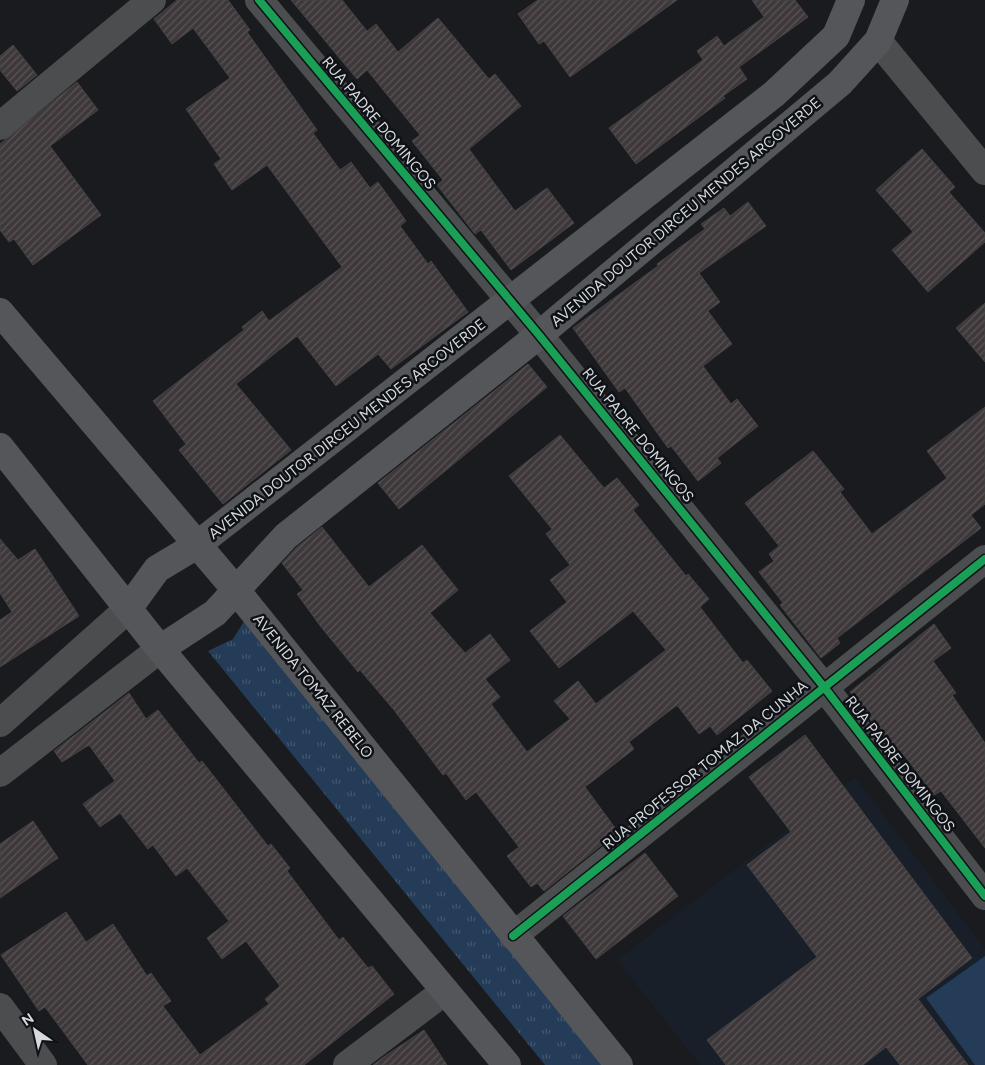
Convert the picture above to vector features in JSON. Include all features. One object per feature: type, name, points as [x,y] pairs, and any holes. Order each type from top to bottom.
[{"type":"main road","name":"AVENIDA DOUTOR DIRCEU MENDES ARCOVERDE","points":[[128,609],[157,569],[197,545],[511,302],[774,94],[836,36],[851,0]]},
{"type":"main road","name":"AVENIDA DOUTOR DIRCEU MENDES ARCOVERDE","points":[[160,649],[216,613],[235,589],[286,536],[539,334],[840,83],[878,41],[895,0]]},
{"type":"main road","points":[[774,94],[798,118]]},
{"type":"main road","name":"AVENIDA TOMAZ REBELO","points":[[0,312],[235,589],[619,1065]]},
{"type":"main road","points":[[0,447],[160,649],[507,1065]]},
{"type":"street","points":[[0,126],[152,0]]},
{"type":"street","name":"RUA PADRE DOMINGOS","points":[[259,0],[539,334],[824,687],[985,896]]},
{"type":"street","points":[[878,41],[985,172]]},
{"type":"street","name":"RUA PROFESSOR TOMAZ DA CUNHA","points":[[514,936],[985,559]]},
{"type":"street","name":"AVENIDA DOUTOR DIRCEU MENDES ARCOVERDE","points":[[0,723],[128,609]]},
{"type":"street","name":"AVENIDA DOUTOR DIRCEU MENDES ARCOVERDE","points":[[0,773],[160,649]]},
{"type":"street","points":[[347,1065],[445,991]]},
{"type":"street","points":[[0,1007],[43,1065]]},
{"type":"shaded area","points":[[855,777],[985,949],[985,1065],[700,1065],[617,960]]},
{"type":"green space","points":[[246,618],[608,1065],[545,1065],[208,651],[233,639]]},
{"type":"green space","points":[[985,956],[985,1065],[975,1065],[926,998]]},
{"type":"building","points":[[177,0],[228,0],[250,30],[247,32],[317,130],[313,133],[340,170],[351,162],[370,188],[378,182],[406,221],[400,226],[428,264],[431,261],[468,312],[391,369],[378,354],[336,386],[297,336],[236,384],[291,450],[223,504],[179,450],[186,444],[153,401],[244,330],[242,327],[262,311],[269,321],[342,267],[267,165],[232,190],[214,164],[221,159],[186,109],[230,78],[193,28],[172,44],[154,19]]},
{"type":"building","points":[[291,0],[342,0],[367,31],[376,24],[398,52],[438,18],[489,79],[495,74],[521,106],[469,149],[515,211],[547,188],[574,223],[511,270],[481,230],[475,234],[437,185],[443,180],[412,141],[420,135],[367,70],[357,79]]},
{"type":"building","points":[[538,0],[677,0],[570,77],[544,41],[539,44],[518,14]]},
{"type":"building","points":[[752,0],[795,0],[808,17],[739,67],[747,79],[723,96],[725,98],[636,164],[609,128],[703,60],[697,51],[717,36],[724,46],[764,17]]},
{"type":"building","points":[[13,45],[37,75],[17,91],[0,70],[0,56]]},
{"type":"building","points":[[77,82],[98,110],[50,146],[101,215],[33,265],[14,239],[9,242],[0,230],[0,144]]},
{"type":"building","points":[[922,149],[955,187],[949,192],[985,233],[985,242],[928,292],[892,250],[913,232],[876,190]]},
{"type":"building","points":[[748,202],[766,226],[699,273],[720,302],[708,311],[732,344],[703,366],[731,404],[737,399],[758,426],[717,458],[721,463],[698,481],[671,446],[668,448],[625,388],[619,392],[573,328],[705,229],[701,224],[724,208],[730,216]]},
{"type":"building","points":[[985,303],[985,362],[956,328]]},
{"type":"building","points":[[528,364],[547,387],[399,509],[378,483]]},
{"type":"building","points":[[985,407],[985,504],[971,515],[981,528],[837,638],[840,643],[821,658],[780,605],[783,603],[759,572],[774,561],[769,554],[779,546],[745,503],[813,451],[844,489],[840,492],[872,534],[947,478],[927,451]]},
{"type":"building","points":[[560,435],[604,488],[617,478],[639,505],[633,510],[686,576],[688,574],[709,599],[700,607],[743,663],[747,660],[772,691],[717,735],[710,726],[699,734],[677,705],[629,742],[634,749],[585,787],[618,832],[544,891],[537,883],[531,887],[507,856],[519,847],[476,792],[466,800],[446,773],[443,775],[394,710],[360,670],[358,672],[321,627],[297,594],[303,590],[282,563],[297,547],[322,527],[369,587],[422,545],[458,590],[430,613],[465,653],[490,634],[510,660],[485,679],[500,697],[491,704],[527,752],[570,719],[554,701],[578,681],[596,704],[666,650],[633,611],[559,668],[530,631],[567,602],[550,580],[570,565],[546,534],[552,529],[509,476]]},
{"type":"building","points":[[0,539],[18,560],[35,549],[79,616],[0,667],[0,620],[12,612],[0,593]]},
{"type":"building","points":[[934,624],[951,648],[933,661],[956,693],[952,695],[985,743],[985,848],[941,791],[934,795],[904,755],[899,758],[850,692]]},
{"type":"building","points":[[129,693],[146,719],[158,710],[199,763],[202,761],[268,846],[271,844],[290,868],[287,871],[339,940],[343,937],[368,968],[372,966],[394,994],[304,1065],[88,1065],[45,1007],[39,1011],[1,955],[66,912],[86,942],[113,924],[147,976],[151,973],[171,1001],[163,1006],[200,1055],[269,1004],[265,999],[280,986],[246,941],[222,959],[207,938],[229,921],[187,868],[176,876],[153,845],[148,849],[120,813],[100,827],[83,804],[115,781],[89,745],[62,762],[54,751]]},
{"type":"building","points":[[805,735],[972,958],[918,999],[968,1065],[900,1065],[886,1047],[863,1065],[726,1065],[707,1040],[817,957],[747,865],[791,832],[749,777]]},
{"type":"building","points":[[33,821],[58,858],[0,898],[0,844]]},
{"type":"building","points":[[645,853],[678,896],[596,959],[563,916]]},
{"type":"building","points":[[424,1030],[447,1065],[373,1065],[385,1056]]},
{"type":"cycle path","points":[[259,0],[539,335],[824,687],[985,896]]},
{"type":"cycle path","points":[[513,936],[985,559]]}]
